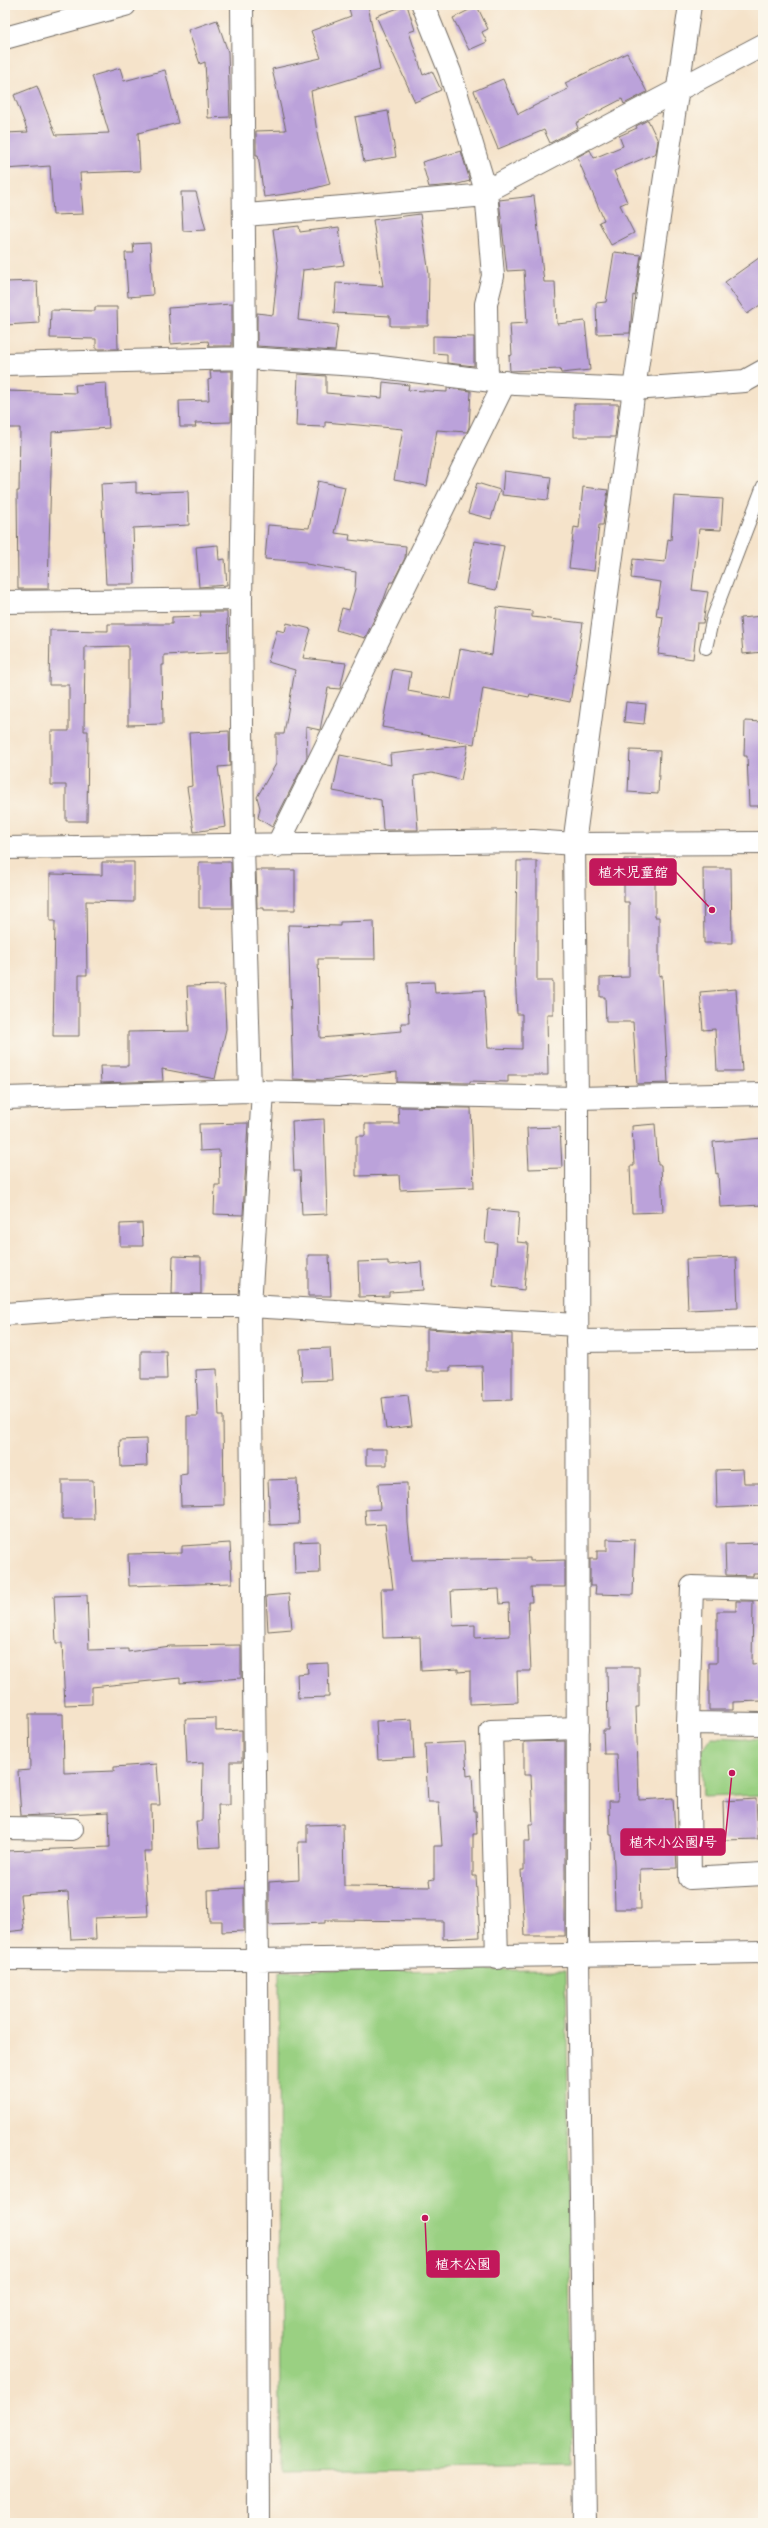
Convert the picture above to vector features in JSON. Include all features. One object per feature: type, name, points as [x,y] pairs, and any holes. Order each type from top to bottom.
[{"type":"street","points":[[5,38],[125,5]]},
{"type":"street","points":[[242,5],[245,215],[245,358],[241,599],[243,846],[256,1091],[250,1306],[257,1960],[259,2523]]},
{"type":"street","points":[[277,846],[496,381],[486,304],[493,276],[486,193],[450,72],[423,5]]},
{"type":"street","points":[[585,2523],[578,1957],[577,1098],[574,844],[634,389],[680,88],[690,5]]},
{"type":"street","points":[[245,215],[486,193],[763,45]]},
{"type":"street","points":[[5,364],[245,358],[373,366],[496,381],[634,389],[745,381],[763,371]]},
{"type":"street","points":[[5,602],[241,599]]},
{"type":"street","points":[[5,848],[277,846],[533,841],[574,844],[763,843]]},
{"type":"street","points":[[5,1098],[256,1091],[577,1098],[763,1094]]},
{"type":"street","points":[[5,1314],[120,1306],[250,1306],[577,1333],[763,1339]]},
{"type":"street","points":[[763,1589],[692,1587],[688,1723],[690,1878],[763,1874]]},
{"type":"street","points":[[688,1723],[763,1724]]},
{"type":"street","points":[[497,1958],[491,1731],[578,1728]]},
{"type":"street","points":[[5,1828],[72,1829]]},
{"type":"street","points":[[5,1959],[257,1960],[497,1958],[763,1952]]},
{"type":"lane","points":[[706,648],[713,617],[763,486]]},
{"type":"green space","points":[[712,1737],[762,1739],[763,1795],[703,1797],[701,1751]]},
{"type":"green space","points":[[566,1970],[573,2466],[280,2470],[279,1971]]},
{"type":"building","points":[[348,5],[368,5],[380,70],[311,91],[318,139],[330,184],[300,192],[264,197],[258,155],[256,155],[256,131],[286,130],[272,69],[321,58],[311,31],[351,16]]},
{"type":"building","points":[[407,5],[415,30],[409,32],[423,75],[432,71],[441,90],[415,102],[376,16]]},
{"type":"building","points":[[477,6],[488,29],[482,32],[487,42],[469,50],[453,18]]},
{"type":"building","points":[[217,20],[228,52],[230,117],[208,118],[205,62],[200,64],[188,30]]},
{"type":"building","points":[[627,53],[647,92],[624,104],[622,99],[576,123],[578,128],[550,143],[544,130],[498,149],[474,91],[503,79],[518,114],[568,89],[565,83]]},
{"type":"building","points":[[120,68],[124,81],[165,70],[178,123],[138,133],[140,171],[80,173],[83,214],[53,215],[50,166],[5,169],[5,133],[28,132],[14,95],[37,86],[56,135],[109,133],[92,76]]},
{"type":"building","points":[[388,111],[396,157],[364,162],[355,117]]},
{"type":"building","points":[[648,120],[658,141],[656,153],[614,171],[627,202],[620,205],[634,233],[611,245],[599,222],[604,220],[577,157],[590,150],[594,158],[623,146],[619,136],[637,128],[636,126]]},
{"type":"building","points":[[461,151],[470,181],[454,185],[429,187],[422,162]]},
{"type":"building","points":[[181,192],[196,192],[206,230],[183,231]]},
{"type":"building","points":[[534,196],[544,282],[555,282],[557,324],[585,321],[590,370],[561,373],[560,369],[510,371],[509,356],[512,355],[510,324],[527,323],[524,270],[507,271],[499,200]]},
{"type":"building","points":[[420,214],[429,274],[428,326],[390,326],[390,316],[334,313],[336,283],[383,286],[373,220]]},
{"type":"building","points":[[299,226],[300,232],[339,227],[344,265],[303,270],[298,320],[338,325],[335,351],[257,346],[257,313],[273,315],[278,266],[273,229]]},
{"type":"building","points":[[150,243],[153,295],[128,297],[125,253],[134,253],[133,244]]},
{"type":"building","points":[[614,252],[641,255],[635,296],[633,295],[630,333],[597,334],[596,303],[606,302]]},
{"type":"building","points":[[763,255],[763,303],[747,314],[725,282]]},
{"type":"building","points":[[37,281],[39,323],[5,325],[5,282]]},
{"type":"building","points":[[232,304],[232,346],[209,346],[208,341],[171,344],[168,308]]},
{"type":"building","points":[[95,307],[117,307],[118,349],[96,349],[96,339],[50,338],[51,310],[95,311]]},
{"type":"building","points":[[433,336],[474,337],[474,366],[447,363],[447,354],[433,353]]},
{"type":"building","points":[[210,371],[232,371],[231,422],[195,423],[196,427],[180,427],[179,401],[209,400],[208,380],[211,379]]},
{"type":"building","points":[[298,374],[326,376],[326,393],[382,398],[383,382],[409,385],[408,390],[447,392],[447,388],[471,391],[469,427],[467,432],[437,430],[427,486],[394,480],[403,429],[325,422],[325,427],[296,426]]},
{"type":"building","points":[[106,383],[109,428],[52,432],[48,589],[18,589],[17,491],[19,491],[20,428],[5,428],[5,391],[76,393],[75,385]]},
{"type":"building","points":[[574,404],[619,404],[615,437],[574,437]]},
{"type":"building","points":[[504,471],[551,477],[548,500],[502,495]]},
{"type":"building","points":[[318,481],[345,487],[335,533],[350,535],[349,540],[406,546],[405,558],[393,582],[390,582],[384,599],[365,638],[336,630],[342,608],[349,610],[355,589],[356,572],[306,564],[306,562],[265,559],[268,525],[309,528]]},
{"type":"building","points":[[136,482],[136,493],[188,491],[189,525],[133,528],[135,584],[106,584],[101,484]]},
{"type":"building","points":[[477,483],[500,490],[491,519],[468,513]]},
{"type":"building","points":[[583,487],[608,490],[603,525],[599,525],[594,571],[569,568],[574,527],[579,528]]},
{"type":"building","points":[[674,496],[723,499],[721,530],[699,529],[692,590],[708,592],[703,623],[697,623],[693,659],[658,654],[663,617],[656,616],[661,582],[631,578],[633,559],[665,562],[668,539],[671,540]]},
{"type":"building","points":[[474,541],[504,546],[496,590],[466,584]]},
{"type":"building","points":[[218,545],[219,560],[225,559],[227,585],[199,587],[196,547]]},
{"type":"building","points":[[497,607],[532,611],[532,617],[583,623],[570,702],[530,694],[529,697],[483,688],[474,744],[382,727],[393,669],[411,672],[408,691],[451,699],[460,649],[492,655]]},
{"type":"building","points":[[200,612],[227,612],[228,652],[164,655],[164,665],[162,665],[163,724],[128,725],[128,646],[85,647],[84,731],[88,731],[87,821],[66,821],[66,785],[51,785],[51,731],[69,731],[69,685],[49,685],[50,630],[108,631],[108,624],[172,624],[172,617],[201,616]]},
{"type":"building","points":[[763,616],[763,652],[743,654],[740,618]]},
{"type":"building","points":[[287,623],[311,629],[303,658],[346,663],[340,689],[328,688],[320,730],[306,727],[307,757],[272,827],[258,818],[260,808],[257,797],[276,764],[276,734],[284,734],[295,670],[268,662],[277,630],[285,632]]},
{"type":"building","points":[[626,702],[646,704],[644,724],[624,722]]},
{"type":"building","points":[[745,721],[763,722],[763,806],[749,806],[747,756],[744,756]]},
{"type":"building","points":[[229,731],[230,766],[218,767],[226,827],[194,832],[187,787],[192,786],[189,733]]},
{"type":"building","points":[[468,745],[461,780],[432,773],[414,776],[418,830],[383,830],[381,800],[333,791],[340,755],[391,765],[390,754]]},
{"type":"building","points":[[630,750],[660,751],[658,794],[628,792]]},
{"type":"building","points":[[624,859],[655,859],[655,917],[659,917],[659,976],[662,975],[668,1083],[637,1084],[633,1022],[606,1022],[605,997],[600,997],[600,978],[629,977],[629,902],[624,902]]},
{"type":"building","points":[[517,861],[537,861],[537,981],[553,981],[553,1014],[547,1014],[548,1075],[508,1075],[508,1082],[470,1081],[470,1083],[397,1082],[397,1072],[322,1080],[293,1079],[288,925],[340,926],[340,922],[374,921],[375,959],[318,959],[320,1038],[402,1031],[401,1023],[409,1023],[407,983],[434,982],[435,993],[484,990],[488,1048],[522,1049],[522,1014],[517,1014],[515,971]]},
{"type":"building","points":[[102,862],[134,862],[134,902],[86,901],[87,975],[79,975],[79,1036],[53,1036],[55,921],[50,921],[50,874],[102,875]]},
{"type":"building","points":[[199,862],[231,862],[232,908],[199,908]]},
{"type":"building","points":[[703,868],[731,868],[732,943],[704,943]]},
{"type":"building","points":[[256,870],[295,870],[295,910],[264,910],[264,908],[257,908]]},
{"type":"building","points":[[224,985],[226,1029],[215,1079],[162,1069],[163,1081],[101,1083],[100,1066],[128,1066],[128,1032],[189,1031],[187,986]]},
{"type":"building","points":[[736,989],[742,1071],[717,1071],[715,1029],[703,1030],[700,992]]},
{"type":"building","points":[[398,1107],[471,1108],[474,1187],[400,1190],[399,1175],[356,1176],[356,1136],[365,1136],[365,1124],[399,1124]]},
{"type":"building","points":[[324,1119],[327,1214],[302,1215],[300,1171],[294,1171],[292,1121]]},
{"type":"building","points":[[248,1123],[243,1215],[214,1214],[215,1185],[220,1185],[219,1150],[200,1151],[199,1124]]},
{"type":"building","points":[[655,1124],[658,1165],[661,1165],[663,1212],[632,1213],[630,1166],[634,1166],[632,1126]]},
{"type":"building","points":[[560,1127],[562,1168],[529,1169],[527,1128]]},
{"type":"building","points":[[763,1138],[763,1205],[720,1207],[718,1173],[716,1174],[713,1142]]},
{"type":"building","points":[[488,1209],[519,1212],[517,1242],[528,1243],[524,1290],[493,1286],[497,1243],[485,1242]]},
{"type":"building","points":[[142,1223],[143,1246],[120,1246],[120,1224]]},
{"type":"building","points":[[308,1255],[329,1255],[331,1296],[308,1296]]},
{"type":"building","points":[[173,1256],[201,1257],[201,1294],[172,1294]]},
{"type":"building","points":[[736,1257],[738,1308],[688,1310],[686,1259]]},
{"type":"building","points":[[388,1261],[388,1265],[421,1262],[423,1290],[389,1292],[389,1296],[359,1297],[358,1262]]},
{"type":"building","points":[[427,1329],[512,1334],[512,1400],[483,1401],[482,1366],[450,1367],[450,1371],[427,1371]]},
{"type":"building","points":[[330,1348],[332,1380],[302,1381],[300,1349]]},
{"type":"building","points":[[141,1351],[166,1351],[167,1379],[141,1379]]},
{"type":"building","points":[[217,1369],[219,1416],[223,1416],[224,1505],[181,1506],[180,1475],[187,1474],[187,1416],[198,1416],[196,1370]]},
{"type":"building","points":[[408,1395],[412,1426],[386,1429],[382,1398]]},
{"type":"building","points":[[146,1439],[147,1466],[121,1467],[120,1440]]},
{"type":"building","points":[[366,1449],[387,1449],[387,1465],[366,1465]]},
{"type":"building","points":[[743,1469],[744,1483],[763,1483],[763,1506],[717,1508],[716,1470]]},
{"type":"building","points":[[297,1479],[299,1524],[270,1525],[268,1480]]},
{"type":"building","points":[[62,1480],[93,1480],[94,1519],[62,1519]]},
{"type":"building","points":[[407,1483],[408,1523],[412,1560],[530,1558],[530,1561],[565,1560],[565,1587],[531,1587],[532,1602],[528,1602],[531,1671],[517,1671],[518,1702],[470,1704],[470,1671],[458,1672],[458,1669],[421,1671],[420,1637],[383,1638],[381,1589],[393,1589],[385,1524],[366,1525],[365,1510],[380,1509],[378,1484]],"holes":[[[499,1589],[500,1604],[509,1603],[510,1636],[475,1638],[475,1625],[453,1626],[451,1591]]]},
{"type":"building","points":[[607,1539],[635,1540],[633,1595],[595,1594],[596,1586],[590,1586],[590,1559],[597,1559],[597,1551],[607,1551]]},
{"type":"building","points":[[319,1541],[320,1573],[295,1574],[294,1542]]},
{"type":"building","points":[[230,1543],[232,1583],[129,1586],[128,1554],[182,1553],[182,1546]]},
{"type":"building","points":[[763,1543],[763,1574],[753,1574],[753,1576],[726,1575],[725,1544]]},
{"type":"building","points":[[289,1594],[292,1629],[268,1631],[266,1596]]},
{"type":"building","points":[[87,1595],[89,1650],[128,1649],[128,1652],[170,1646],[241,1645],[241,1678],[180,1683],[180,1678],[92,1687],[92,1704],[65,1705],[62,1643],[56,1643],[54,1596]]},
{"type":"building","points":[[736,1601],[753,1601],[752,1664],[763,1663],[763,1701],[733,1702],[733,1710],[709,1710],[709,1663],[717,1663],[717,1611],[736,1611]]},
{"type":"building","points":[[328,1663],[329,1697],[298,1698],[297,1674],[308,1673],[307,1664]]},
{"type":"building","points":[[607,1667],[639,1667],[639,1707],[636,1707],[639,1800],[673,1798],[677,1868],[640,1869],[641,1909],[615,1909],[614,1865],[612,1835],[610,1835],[609,1801],[618,1801],[616,1754],[604,1754],[603,1730],[608,1730]]},
{"type":"building","points":[[29,1714],[63,1714],[64,1773],[114,1771],[114,1767],[157,1764],[160,1805],[151,1805],[152,1852],[144,1852],[148,1916],[95,1918],[96,1939],[71,1940],[68,1892],[20,1895],[24,1930],[5,1932],[5,1851],[110,1847],[109,1812],[21,1816],[18,1771],[30,1770]]},
{"type":"building","points":[[216,1718],[216,1731],[242,1730],[242,1762],[230,1762],[230,1805],[218,1805],[220,1847],[198,1848],[196,1821],[202,1821],[203,1763],[187,1764],[185,1719]]},
{"type":"building","points":[[412,1719],[414,1758],[378,1760],[376,1721]]},
{"type":"building","points":[[565,1741],[565,1936],[525,1936],[521,1870],[524,1870],[524,1841],[530,1841],[529,1824],[533,1824],[531,1775],[524,1775],[524,1742]]},
{"type":"building","points":[[465,1742],[467,1776],[472,1775],[474,1811],[476,1811],[477,1834],[473,1834],[473,1876],[476,1876],[480,1937],[443,1939],[443,1921],[325,1920],[325,1923],[269,1925],[269,1882],[299,1880],[298,1842],[307,1842],[307,1825],[343,1824],[344,1886],[430,1887],[429,1880],[434,1879],[434,1846],[442,1846],[439,1802],[428,1802],[425,1744]]},
{"type":"building","points":[[756,1799],[758,1839],[724,1840],[723,1801]]},
{"type":"building","points":[[244,1888],[244,1931],[222,1932],[222,1921],[209,1921],[208,1890]]},
{"type":"place","name":"植木児童館","points":[[712,910]]},
{"type":"place","name":"植木小公園1号","points":[[732,1773]]},
{"type":"place","name":"植木公園","points":[[425,2218]]}]
